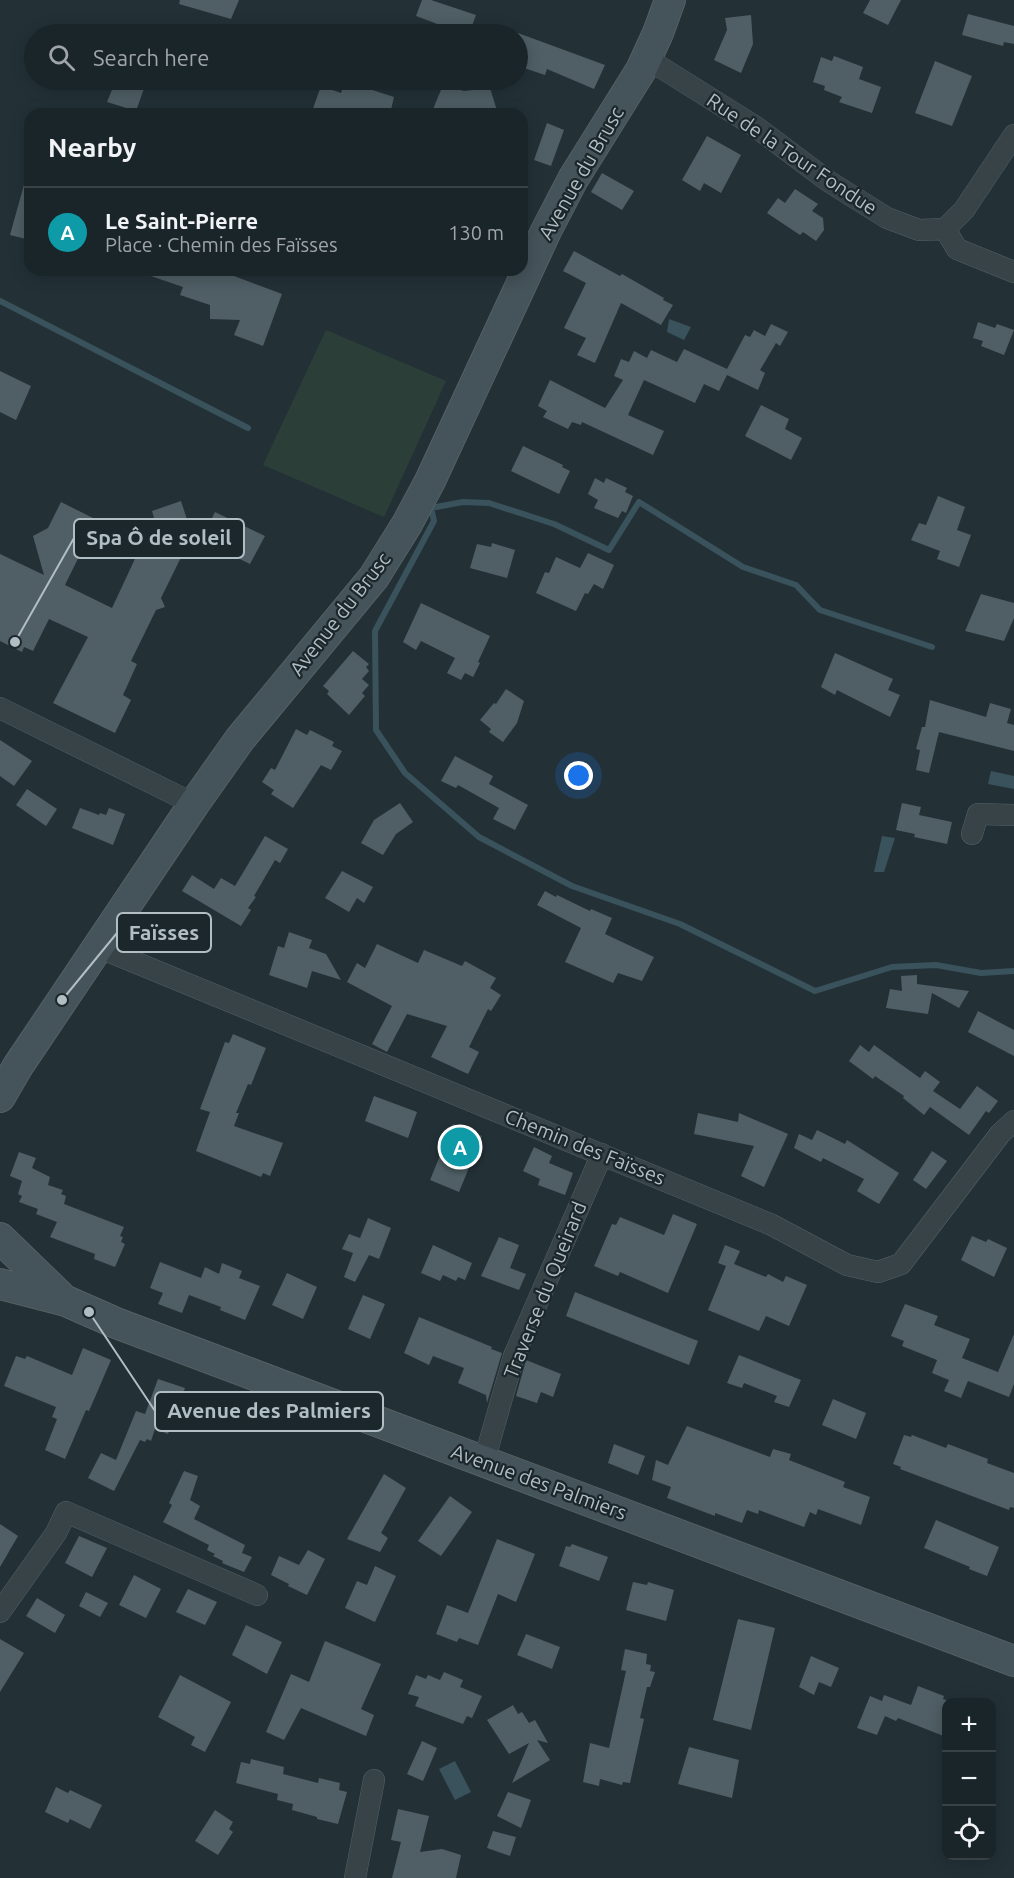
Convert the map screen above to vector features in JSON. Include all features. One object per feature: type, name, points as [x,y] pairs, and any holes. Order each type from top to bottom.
[{"type":"street","name":"Avenue du Brusc","points":[[528,270],[573,179],[646,58],[670,0]]},
{"type":"street","name":"Rue de la Tour Fondue","points":[[646,58],[756,127],[828,181],[887,218],[919,230],[945,229]]},
{"type":"street","points":[[1014,135],[964,210],[945,229],[957,249],[1014,272]]},
{"type":"street","name":"Avenue du Brusc","points":[[0,1097],[18,1066],[240,739],[374,577],[430,481],[525,276]]},
{"type":"street","points":[[0,708],[194,804]]},
{"type":"street","points":[[972,834],[978,814],[1014,806]]},
{"type":"street","name":"Chemin des Faïsses","points":[[98,947],[772,1225],[847,1265],[878,1272],[901,1264],[1000,1134],[1014,1121]]},
{"type":"street","name":"Traverse du Queirard","points":[[484,1461],[514,1356],[602,1154]]},
{"type":"street","name":"Avenue des Palmiers","points":[[0,1238],[66,1301]]},
{"type":"street","points":[[0,1243],[0,1253]]},
{"type":"street","name":"Avenue des Palmiers","points":[[0,1284],[66,1301],[116,1323],[1014,1661]]},
{"type":"street","points":[[0,1612],[56,1533],[66,1512],[257,1596]]},
{"type":"street","points":[[354,1878],[374,1780]]},
{"type":"green space","points":[[326,330],[446,381],[384,517],[263,465]]},
{"type":"water","points":[[669,319],[691,327],[684,340],[667,332]]},
{"type":"water","points":[[991,771],[1014,776],[1014,789],[988,784]]},
{"type":"water","points":[[882,836],[895,838],[884,872],[874,872]]},
{"type":"water","points":[[455,1761],[471,1792],[455,1800],[439,1769]]},
{"type":"building","points":[[180,0],[239,0],[231,19],[179,4]]},
{"type":"building","points":[[422,0],[431,0],[476,15],[473,24],[437,24],[416,16]]},
{"type":"building","points":[[870,0],[901,0],[888,25],[863,13]]},
{"type":"building","points":[[968,14],[1014,26],[1014,44],[1004,42],[1003,46],[962,35]]},
{"type":"building","points":[[751,15],[753,44],[741,73],[714,60],[727,30],[725,18]]},
{"type":"building","points":[[528,37],[605,65],[594,89],[547,69],[545,75],[528,69]]},
{"type":"building","points":[[834,56],[863,67],[859,79],[881,87],[872,113],[839,102],[842,97],[824,90],[825,86],[813,82],[821,57],[832,61]]},
{"type":"building","points":[[935,61],[972,76],[952,126],[915,113]]},
{"type":"building","points":[[112,90],[143,90],[137,108],[126,108],[107,102]]},
{"type":"building","points":[[320,90],[341,93],[342,90],[373,90],[394,97],[391,108],[313,108]]},
{"type":"building","points":[[441,90],[491,90],[496,108],[433,108]]},
{"type":"building","points":[[547,123],[564,130],[551,166],[534,160]]},
{"type":"building","points":[[707,136],[741,155],[721,193],[704,183],[700,191],[682,180]]},
{"type":"building","points":[[602,173],[634,191],[622,210],[591,192]]},
{"type":"building","points":[[24,185],[24,238],[10,235]]},
{"type":"building","points":[[795,189],[818,204],[812,211],[823,218],[824,230],[816,241],[803,232],[800,235],[767,213],[778,198],[785,203]]},
{"type":"building","points":[[574,251],[620,276],[622,274],[673,305],[661,325],[621,303],[595,363],[577,355],[586,338],[564,328],[586,283],[563,271]]},
{"type":"building","points":[[151,276],[234,276],[282,294],[263,346],[234,335],[240,320],[210,319],[210,305],[180,295],[183,287]]},
{"type":"building","points":[[978,322],[995,328],[997,324],[1014,330],[1004,355],[981,346],[983,341],[973,338]]},
{"type":"building","points":[[771,324],[788,332],[780,346],[776,343],[760,370],[765,373],[758,390],[727,375],[719,391],[704,384],[695,403],[644,380],[628,415],[664,431],[653,455],[582,422],[581,425],[572,422],[568,429],[543,417],[547,411],[538,406],[550,380],[605,408],[623,380],[614,376],[621,359],[629,362],[634,351],[647,358],[651,350],[677,362],[684,349],[727,369],[745,335],[750,337],[754,330],[765,336]]},
{"type":"building","points":[[0,371],[31,386],[16,420],[0,412]]},
{"type":"building","points":[[761,405],[789,419],[785,429],[802,438],[791,460],[745,436]]},
{"type":"building","points":[[523,446],[563,465],[562,467],[570,471],[559,494],[511,471]]},
{"type":"building","points":[[595,478],[604,483],[606,478],[627,488],[625,492],[633,496],[626,513],[622,511],[618,518],[594,508],[598,500],[588,494]]},
{"type":"building","points":[[938,496],[965,507],[957,530],[971,535],[959,567],[937,559],[940,551],[911,540],[919,523],[926,525]]},
{"type":"building","points":[[181,501],[192,535],[161,598],[165,607],[156,610],[131,661],[137,664],[123,695],[131,700],[115,733],[53,703],[88,637],[49,619],[33,651],[24,647],[22,652],[0,641],[0,554],[44,575],[33,536],[48,528],[61,502],[97,520],[65,585],[112,608],[154,518],[152,511]]},
{"type":"building","points":[[215,512],[265,536],[250,564],[201,540]]},
{"type":"building","points":[[492,543],[515,550],[507,578],[470,568],[477,544],[491,547]]},
{"type":"building","points":[[588,553],[614,565],[603,589],[594,584],[588,594],[585,593],[576,611],[536,593],[545,572],[549,573],[556,557],[580,568]]},
{"type":"building","points":[[981,594],[1014,603],[1014,618],[1004,641],[965,631]]},
{"type":"building","points":[[421,603],[490,636],[473,677],[465,673],[461,680],[447,673],[455,658],[421,641],[416,650],[403,642]]},
{"type":"building","points":[[353,651],[369,664],[366,667],[369,671],[362,679],[369,685],[362,693],[365,696],[349,715],[327,694],[329,691],[323,686]]},
{"type":"building","points":[[835,653],[893,679],[888,690],[900,695],[890,717],[837,690],[835,695],[821,687]]},
{"type":"building","points":[[506,689],[524,701],[517,723],[503,742],[489,732],[491,729],[480,720],[494,703],[496,704]]},
{"type":"building","points":[[930,700],[986,717],[990,703],[1011,709],[1007,723],[1014,725],[1014,751],[939,732],[929,773],[916,770],[920,750],[916,749],[922,727],[925,727]]},
{"type":"building","points":[[296,729],[307,735],[310,730],[334,742],[332,746],[342,751],[331,770],[321,765],[293,808],[271,794],[274,790],[262,782],[271,768],[275,770]]},
{"type":"building","points":[[0,740],[32,761],[14,786],[0,776]]},
{"type":"building","points":[[455,756],[493,776],[489,784],[528,805],[515,830],[493,819],[499,808],[458,785],[456,788],[441,781]]},
{"type":"building","points":[[27,789],[57,809],[46,826],[16,805]]},
{"type":"building","points":[[400,803],[413,822],[396,834],[383,855],[361,843],[374,820]]},
{"type":"building","points":[[902,803],[921,807],[919,815],[952,822],[947,844],[914,837],[915,834],[896,830]]},
{"type":"building","points":[[80,808],[99,815],[100,813],[106,815],[109,808],[125,814],[113,845],[72,828]]},
{"type":"building","points":[[265,836],[288,849],[280,863],[275,860],[254,896],[256,897],[248,908],[251,910],[241,926],[182,891],[192,875],[214,889],[221,878],[235,886]]},
{"type":"building","points":[[342,871],[373,887],[364,903],[357,898],[349,912],[325,898]]},
{"type":"building","points":[[545,891],[612,918],[605,934],[654,957],[642,981],[618,973],[613,983],[565,962],[581,928],[537,905]]},
{"type":"building","points":[[289,932],[312,940],[309,948],[326,954],[341,980],[312,971],[307,988],[269,975],[278,946],[284,948]]},
{"type":"building","points":[[377,944],[418,963],[424,950],[462,966],[465,961],[496,978],[490,988],[501,995],[491,1011],[488,1009],[469,1047],[479,1052],[468,1074],[431,1057],[447,1026],[407,1014],[387,1052],[372,1044],[392,1006],[347,982],[357,963],[365,968]]},
{"type":"building","points":[[917,975],[917,984],[969,991],[959,1008],[932,993],[928,1014],[886,1008],[890,989],[902,991],[901,976]]},
{"type":"building","points":[[978,1011],[1014,1030],[1014,1056],[968,1032]]},
{"type":"building","points":[[233,1034],[266,1048],[251,1085],[248,1084],[236,1113],[239,1113],[234,1126],[283,1143],[270,1176],[263,1173],[261,1177],[196,1151],[210,1112],[200,1109],[225,1042],[229,1043]]},
{"type":"building","points":[[860,1045],[869,1052],[874,1045],[920,1078],[925,1071],[940,1082],[933,1091],[960,1109],[977,1086],[998,1101],[989,1113],[986,1111],[969,1135],[930,1107],[924,1115],[903,1098],[904,1096],[875,1076],[873,1079],[849,1061]]},
{"type":"building","points":[[374,1096],[417,1112],[408,1138],[365,1121]]},
{"type":"building","points":[[698,1113],[738,1122],[739,1113],[788,1134],[764,1187],[741,1176],[754,1146],[694,1134]]},
{"type":"building","points":[[453,1124],[482,1136],[459,1192],[430,1180]]},
{"type":"building","points":[[817,1130],[845,1144],[847,1140],[899,1173],[879,1204],[857,1191],[864,1179],[823,1158],[821,1162],[794,1148],[799,1134],[812,1140]]},
{"type":"building","points":[[534,1147],[552,1156],[549,1163],[573,1173],[565,1195],[538,1185],[540,1179],[523,1171]]},
{"type":"building","points":[[932,1151],[947,1161],[926,1189],[913,1180]]},
{"type":"building","points":[[19,1152],[36,1158],[32,1168],[50,1177],[48,1185],[63,1190],[61,1194],[66,1196],[64,1204],[124,1227],[120,1236],[123,1237],[121,1242],[125,1244],[115,1267],[94,1259],[95,1254],[50,1237],[57,1222],[36,1214],[38,1209],[19,1202],[22,1196],[18,1194],[22,1181],[10,1176]]},
{"type":"building","points":[[673,1214],[697,1224],[668,1293],[620,1272],[618,1276],[594,1266],[612,1224],[616,1225],[620,1217],[664,1235]]},
{"type":"building","points":[[368,1218],[391,1228],[379,1259],[369,1255],[355,1282],[344,1277],[353,1253],[342,1249],[349,1234],[360,1238]]},
{"type":"building","points":[[972,1236],[986,1242],[988,1239],[1007,1248],[994,1277],[961,1260]]},
{"type":"building","points":[[499,1237],[519,1245],[510,1268],[526,1274],[519,1290],[481,1276]]},
{"type":"building","points":[[433,1245],[472,1263],[465,1280],[458,1277],[456,1281],[443,1275],[440,1281],[421,1273]]},
{"type":"building","points":[[725,1245],[740,1251],[734,1264],[766,1277],[768,1274],[783,1282],[786,1276],[807,1285],[789,1326],[766,1316],[759,1331],[708,1310],[726,1266],[718,1263]]},
{"type":"building","points":[[160,1262],[201,1278],[205,1267],[219,1274],[222,1263],[242,1271],[239,1278],[260,1286],[245,1320],[220,1310],[221,1307],[189,1295],[182,1313],[158,1304],[163,1293],[150,1288]]},
{"type":"building","points":[[287,1273],[317,1287],[303,1319],[272,1305]]},
{"type":"building","points":[[575,1292],[698,1341],[689,1365],[566,1316]]},
{"type":"building","points":[[363,1295],[385,1304],[370,1339],[348,1329]]},
{"type":"building","points":[[905,1304],[938,1316],[934,1325],[970,1339],[962,1358],[998,1372],[1014,1334],[1014,1384],[1009,1397],[968,1381],[961,1398],[944,1391],[949,1380],[932,1373],[937,1360],[902,1346],[904,1341],[891,1336]]},
{"type":"building","points":[[419,1317],[502,1353],[487,1403],[486,1395],[458,1383],[464,1368],[433,1356],[429,1365],[404,1353]]},
{"type":"building","points":[[83,1348],[111,1360],[65,1459],[45,1450],[57,1419],[52,1417],[56,1407],[4,1386],[16,1356],[25,1359],[27,1356],[72,1375]]},
{"type":"building","points":[[739,1355],[801,1380],[789,1407],[774,1402],[777,1396],[744,1383],[742,1388],[727,1383]]},
{"type":"building","points":[[526,1360],[561,1374],[553,1397],[541,1392],[537,1403],[516,1396]]},
{"type":"building","points":[[158,1379],[185,1388],[168,1434],[155,1429],[151,1441],[140,1440],[114,1491],[88,1478],[101,1453],[116,1460],[136,1411],[145,1414]]},
{"type":"building","points":[[833,1399],[866,1413],[856,1439],[822,1425]]},
{"type":"building","points":[[687,1426],[770,1457],[773,1449],[791,1454],[789,1460],[845,1482],[843,1487],[870,1497],[861,1525],[818,1509],[816,1515],[810,1512],[804,1527],[759,1510],[758,1514],[747,1510],[742,1523],[715,1513],[715,1516],[667,1498],[671,1487],[652,1480],[656,1460],[668,1465]]},
{"type":"building","points":[[904,1435],[911,1437],[912,1435],[946,1448],[948,1444],[988,1459],[987,1463],[1014,1473],[1014,1508],[1010,1507],[1009,1510],[900,1469],[901,1467],[893,1464]]},
{"type":"building","points":[[614,1444],[645,1456],[638,1475],[608,1463]]},
{"type":"building","points":[[184,1471],[198,1476],[190,1500],[200,1506],[194,1519],[245,1545],[242,1553],[252,1557],[244,1572],[222,1563],[223,1561],[213,1556],[215,1554],[207,1550],[209,1545],[163,1522],[172,1505],[169,1503]]},
{"type":"building","points":[[384,1474],[406,1488],[381,1533],[388,1538],[380,1552],[347,1539]]},
{"type":"building","points":[[450,1496],[472,1512],[441,1556],[418,1541]]},
{"type":"building","points":[[936,1520],[999,1547],[987,1576],[924,1548]]},
{"type":"building","points":[[0,1524],[18,1536],[0,1567]]},
{"type":"building","points":[[79,1536],[107,1548],[92,1577],[65,1563]]},
{"type":"building","points":[[497,1539],[535,1554],[516,1602],[498,1594],[478,1645],[459,1638],[457,1642],[436,1634],[447,1605],[468,1613]]},
{"type":"building","points":[[572,1544],[608,1557],[599,1581],[559,1566],[566,1546],[570,1547]]},
{"type":"building","points":[[308,1550],[325,1559],[307,1595],[271,1575],[279,1556],[299,1565]]},
{"type":"building","points":[[375,1566],[396,1576],[375,1622],[345,1608],[357,1581],[367,1585]]},
{"type":"building","points":[[134,1575],[161,1589],[146,1618],[119,1605]]},
{"type":"building","points":[[633,1582],[647,1585],[648,1582],[674,1590],[666,1621],[626,1610]]},
{"type":"building","points":[[188,1589],[217,1602],[205,1625],[176,1612]]},
{"type":"building","points":[[86,1592],[108,1603],[100,1617],[79,1606]]},
{"type":"building","points":[[37,1598],[65,1615],[55,1633],[26,1616]]},
{"type":"building","points":[[738,1619],[775,1628],[751,1730],[713,1720]]},
{"type":"building","points":[[246,1625],[282,1642],[267,1674],[232,1655]]},
{"type":"building","points":[[526,1634],[560,1647],[552,1669],[517,1655]]},
{"type":"building","points":[[0,1639],[24,1653],[0,1692]]},
{"type":"building","points":[[325,1641],[381,1664],[361,1709],[374,1715],[366,1736],[301,1708],[284,1740],[266,1732],[291,1674],[309,1682]]},
{"type":"building","points":[[625,1649],[647,1654],[646,1664],[651,1665],[650,1671],[655,1672],[650,1687],[647,1687],[640,1718],[644,1719],[630,1783],[623,1782],[622,1785],[600,1779],[599,1786],[583,1782],[590,1743],[609,1748],[626,1671],[621,1670]]},
{"type":"building","points":[[811,1656],[839,1668],[831,1687],[819,1682],[814,1695],[799,1687]]},
{"type":"building","points":[[444,1672],[463,1680],[460,1687],[482,1696],[472,1718],[467,1716],[463,1724],[415,1706],[419,1697],[408,1694],[416,1675],[426,1679],[428,1675],[440,1680]]},
{"type":"building","points":[[180,1675],[231,1702],[205,1752],[191,1745],[195,1737],[158,1717]]},
{"type":"building","points":[[918,1686],[944,1696],[942,1698],[942,1735],[898,1718],[896,1721],[885,1716],[877,1735],[857,1728],[870,1696],[882,1701],[884,1695],[911,1705]]},
{"type":"building","points":[[513,1705],[518,1714],[522,1712],[529,1723],[535,1720],[548,1743],[537,1740],[550,1760],[512,1783],[529,1743],[509,1754],[487,1720]]},
{"type":"building","points":[[422,1741],[437,1748],[423,1781],[407,1774]]},
{"type":"building","points":[[689,1747],[739,1760],[732,1798],[678,1784]]},
{"type":"building","points":[[251,1759],[284,1767],[283,1774],[318,1783],[319,1778],[340,1783],[339,1790],[347,1792],[338,1824],[292,1810],[293,1804],[277,1800],[278,1794],[236,1783],[241,1762],[250,1764]]},
{"type":"building","points":[[56,1787],[68,1793],[70,1790],[102,1805],[90,1829],[70,1819],[68,1823],[45,1812]]},
{"type":"building","points":[[508,1792],[531,1800],[521,1828],[497,1816]]},
{"type":"building","points":[[398,1809],[429,1816],[420,1852],[442,1849],[461,1855],[456,1878],[392,1878],[401,1842],[391,1840]]},
{"type":"building","points":[[215,1810],[233,1822],[229,1829],[233,1832],[218,1855],[195,1841]]},
{"type":"building","points":[[493,1831],[516,1837],[510,1856],[487,1848]]},
{"type":"waterway","points":[[0,301],[248,428]]},
{"type":"waterway","points":[[932,647],[820,610],[796,585],[743,567],[639,502],[609,550],[554,524],[489,503],[463,502],[431,508],[434,521],[375,631],[376,730],[405,773],[479,837],[572,886],[680,924],[815,991],[892,967],[936,965],[981,973],[1014,971]]},
{"type":"place","name":"Spa Ô de soleil","points":[[15,642]]},
{"type":"place","name":"Faïsses","points":[[62,1000]]},
{"type":"place","name":"Le Saint-Pierre","points":[[460,1147]]},
{"type":"place","name":"Avenue des Palmiers","points":[[89,1312]]}]
